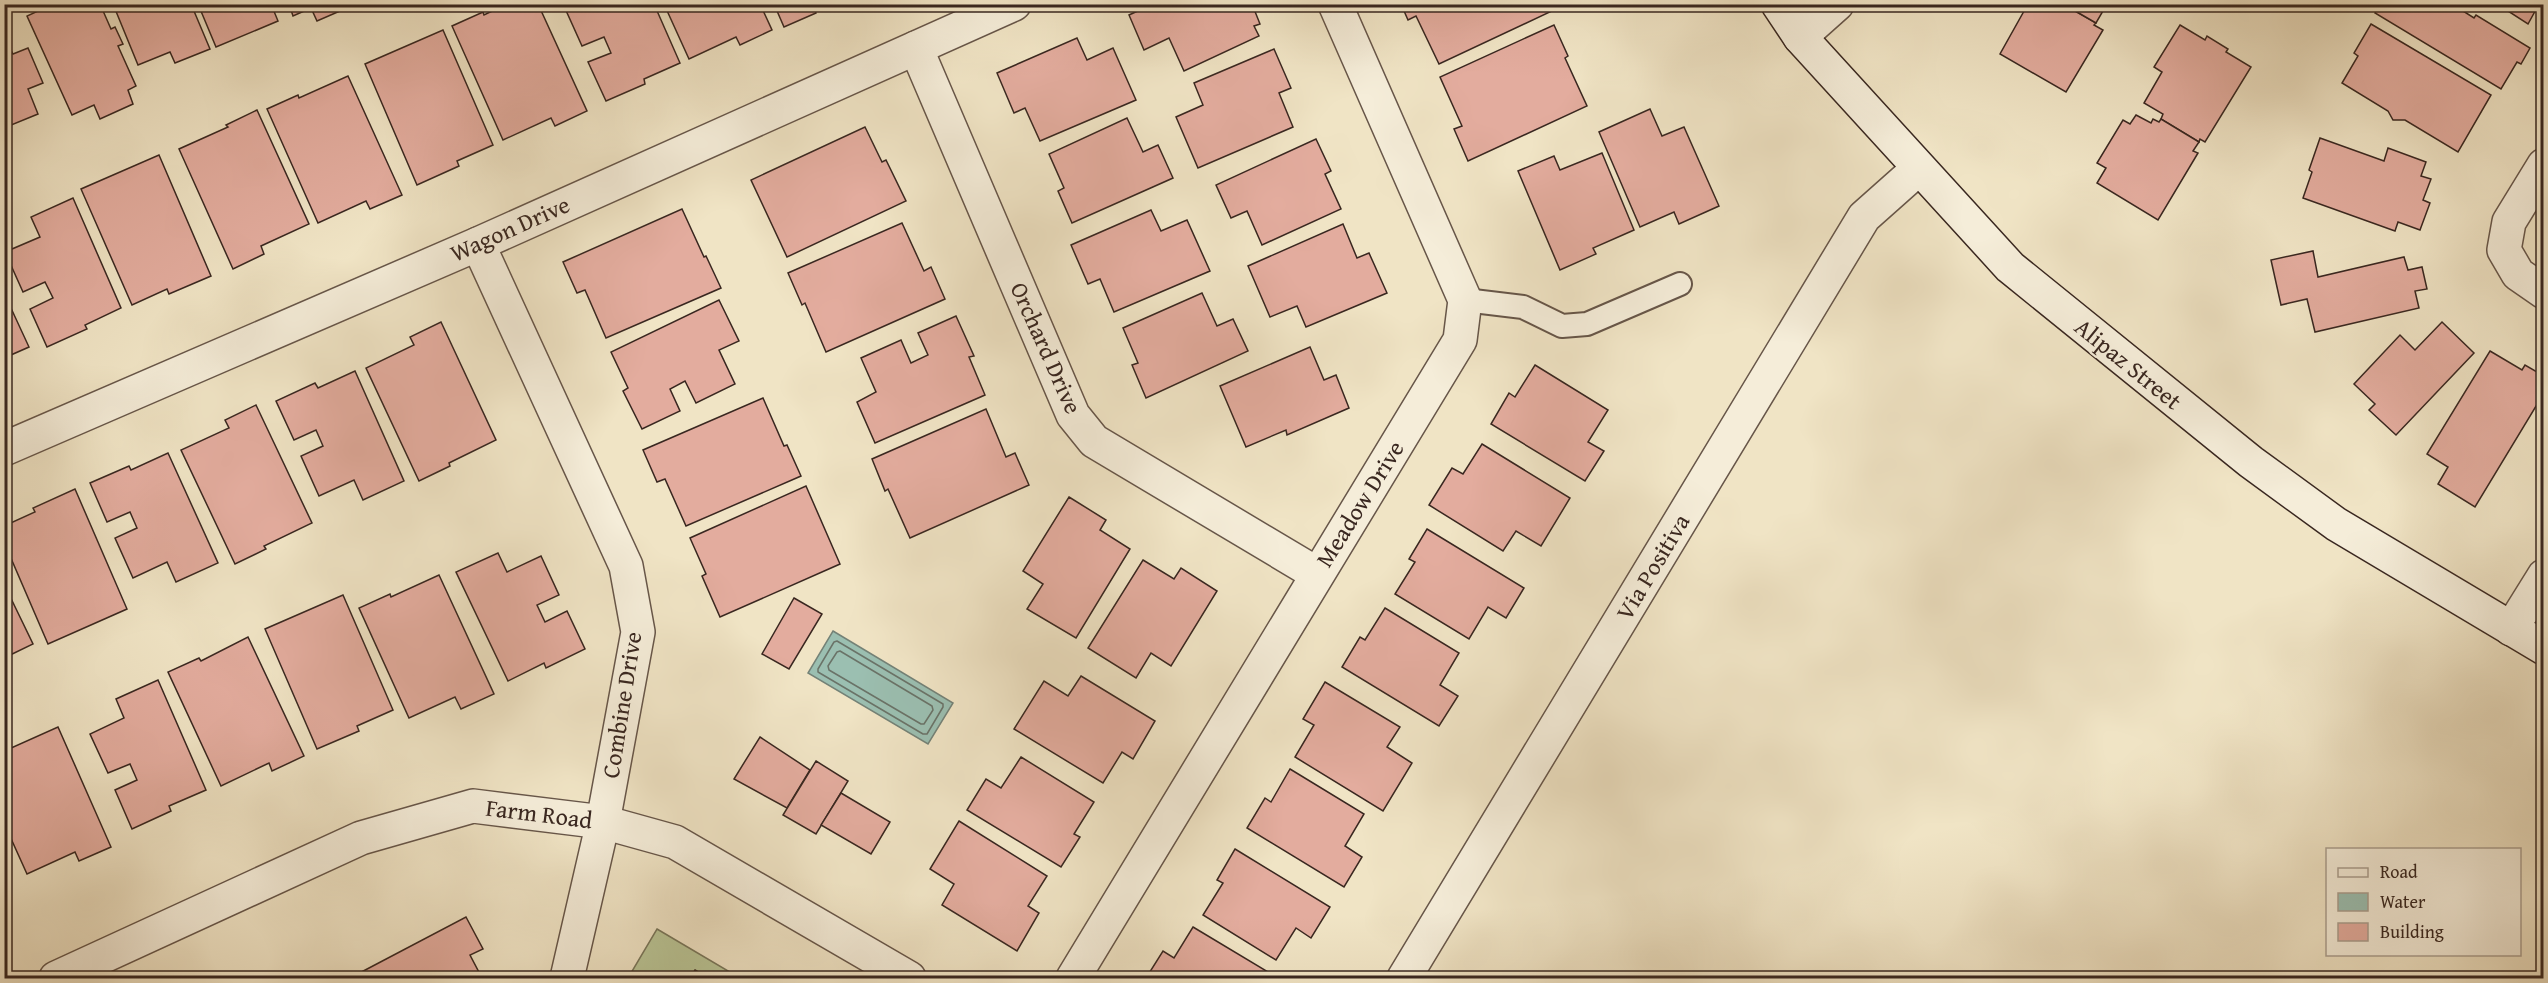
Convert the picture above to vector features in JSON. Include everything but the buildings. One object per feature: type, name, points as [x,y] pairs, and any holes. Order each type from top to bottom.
[{"type":"street","name":"Wagon Drive","points":[[4,449],[478,244],[1014,4]]},
{"type":"street","points":[[1335,4],[1465,300]]},
{"type":"street","name":"Alipaz Street","points":[[1778,4],[1800,37],[1918,169],[2010,267],[2251,462],[2336,524],[2544,648]]},
{"type":"street","points":[[1800,37],[1837,4]]},
{"type":"street","name":"Orchard Drive","points":[[916,48],[1073,415],[1094,441],[1317,574]]},
{"type":"street","points":[[2544,165],[2509,222],[2504,250],[2518,274],[2544,292]]},
{"type":"street","name":"Via Positiva","points":[[1404,978],[1864,217],[1918,169]]},
{"type":"street","name":"Combine Drive","points":[[478,244],[626,566],[638,632],[603,822],[567,978]]},
{"type":"street","name":"Meadow Drive","points":[[1073,978],[1460,340],[1465,300]]},
{"type":"street","points":[[2511,629],[2544,576]]},
{"type":"street","name":"Farm Road","points":[[56,978],[360,838],[473,806],[603,822],[675,842],[909,978]]},
{"type":"lane","points":[[1465,300],[1523,307],[1562,326],[1587,324],[1680,284]]},
{"type":"shaded area","points":[[657,929],[740,978],[628,978]]},
{"type":"water","points":[[833,631],[953,703],[928,744],[808,673]]}]
